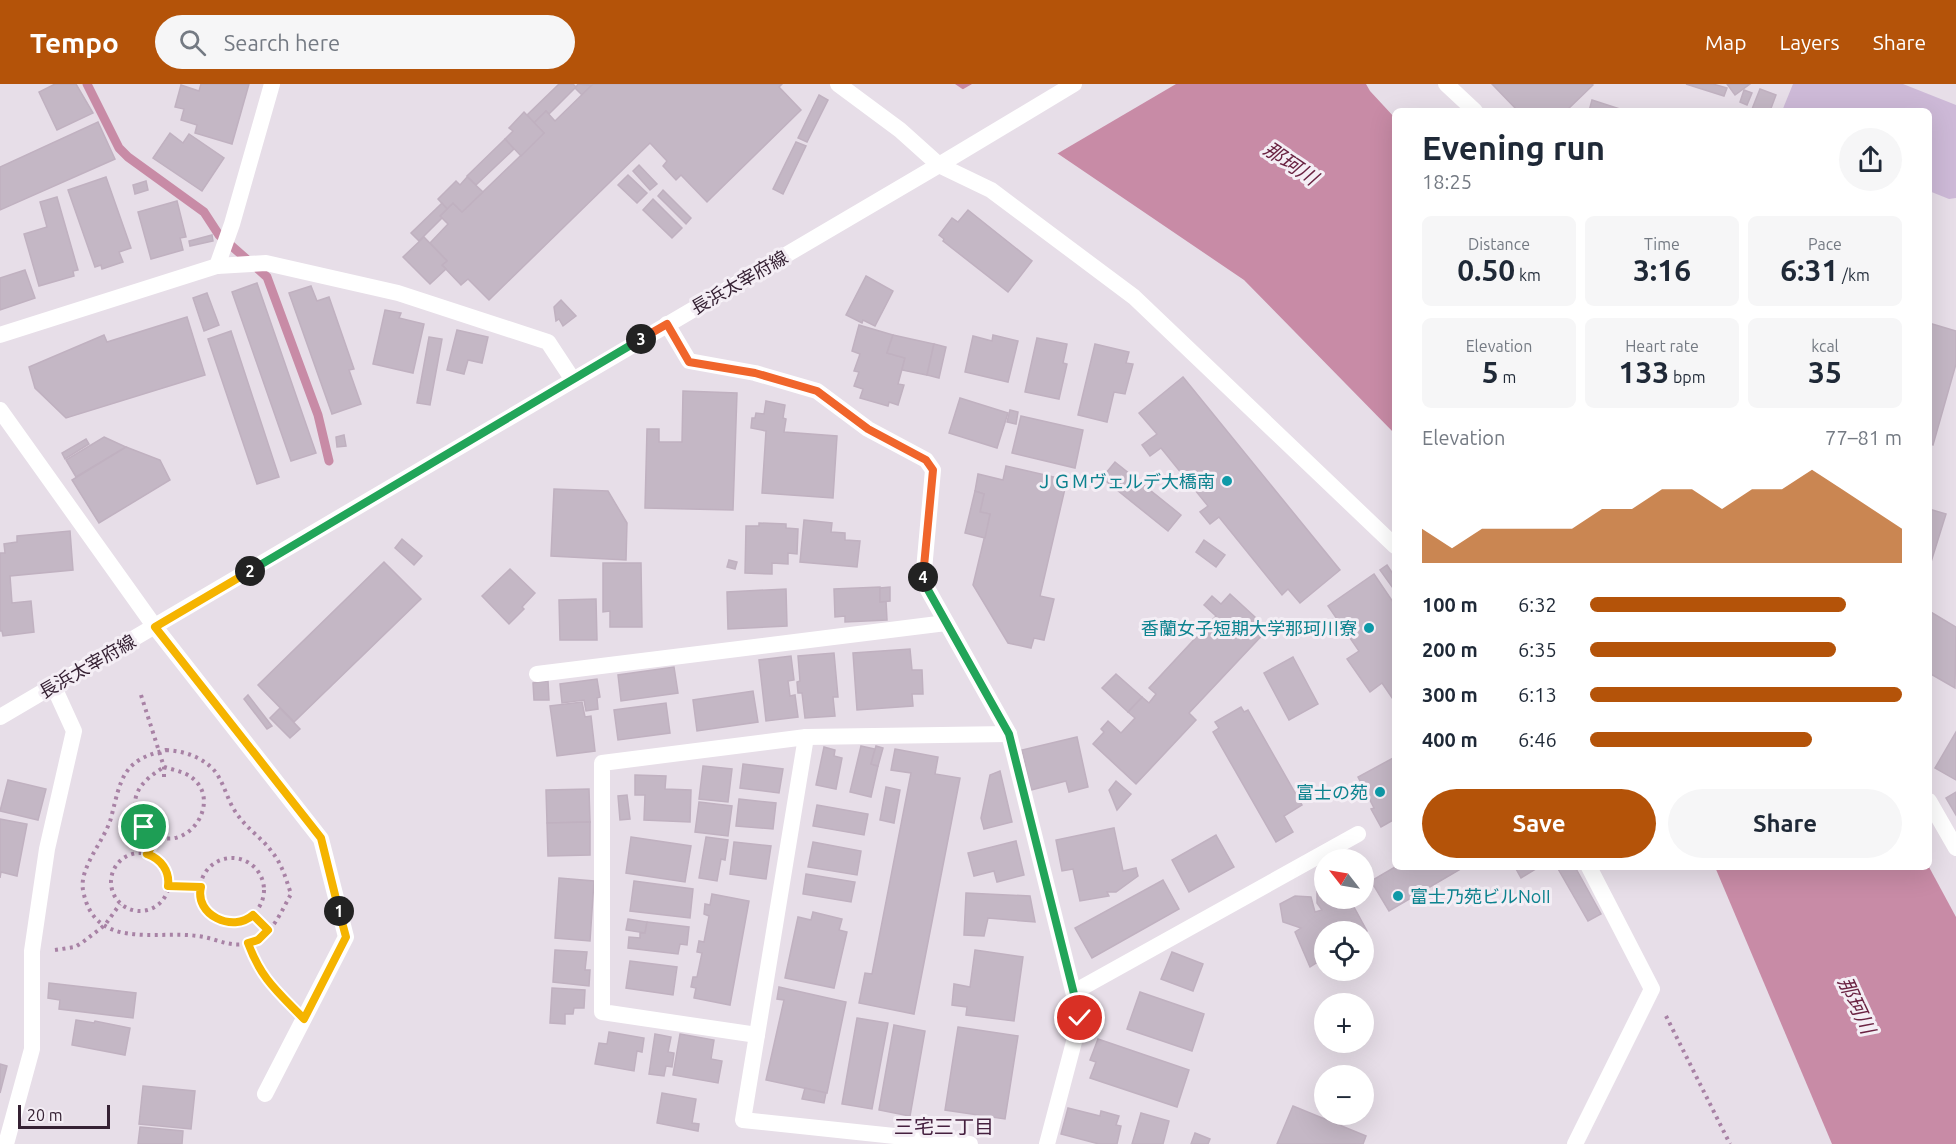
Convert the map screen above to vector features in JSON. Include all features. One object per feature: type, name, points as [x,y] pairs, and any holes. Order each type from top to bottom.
[{"type":"street","points":[[218,266],[272,84]]},
{"type":"street","points":[[838,84],[900,130],[939,165],[991,190],[1134,297],[1392,543]]},
{"type":"street","name":"長浜太宰府線","points":[[0,717],[1074,84]]},
{"type":"street","points":[[1446,84],[1472,108]]},
{"type":"street","points":[[0,335],[218,266],[266,263],[398,293],[548,342],[573,380]]},
{"type":"street","points":[[667,324],[689,362],[755,373],[817,391],[868,429],[926,460],[933,470],[923,581],[1009,734],[1080,1018],[1047,1144]]},
{"type":"street","points":[[0,410],[155,627],[321,838],[346,937],[265,1094]]},
{"type":"street","points":[[537,674],[946,623]]},
{"type":"street","points":[[5,1133],[32,1049],[32,951],[47,849],[74,730],[53,685]]},
{"type":"street","points":[[757,1035],[602,1012],[602,763],[806,737],[1009,734]]},
{"type":"street","points":[[806,737],[743,1120],[970,1144]]},
{"type":"street","points":[[1932,806],[1956,848]]},
{"type":"street","points":[[1074,992],[1358,834]]},
{"type":"street","points":[[1575,1144],[1652,989],[1590,870]]},
{"type":"path","points":[[141,695],[164,767],[164,778]]},
{"type":"path","points":[[180,751],[196,757],[213,769],[236,813],[252,833],[272,851],[284,872],[291,894],[277,921],[258,940],[239,946],[197,936],[128,935],[112,931],[93,914],[83,888],[88,866],[110,823],[124,773],[147,754],[158,752],[180,751]]},
{"type":"path","points":[[164,767],[186,774],[202,792],[204,804],[202,816],[187,834],[176,838],[152,834],[138,817],[135,805],[137,794],[143,783],[164,767]]},
{"type":"path","points":[[147,854],[158,836]]},
{"type":"path","points":[[134,854],[147,854],[162,863],[167,872],[168,886],[162,901],[145,911],[135,911],[120,904],[112,893],[110,882],[117,863],[134,854]]},
{"type":"path","points":[[226,858],[237,858],[248,862],[256,869],[265,890],[263,901],[253,915],[239,922],[227,923],[208,912],[202,903],[201,887],[201,880],[215,863],[226,858]]},
{"type":"path","points":[[168,886],[201,887]]},
{"type":"path","points":[[52,951],[75,947],[105,925],[120,904]]},
{"type":"path","points":[[253,915],[268,930]]},
{"type":"path","points":[[248,943],[255,963],[264,978],[304,1019]]},
{"type":"path","points":[[1652,989],[1730,1144]]},
{"type":"shaded area","points":[[1793,84],[1903,84],[1956,105],[1956,198],[1949,199],[1932,192],[1932,108],[1783,108]]},
{"type":"water","name":"那珂川","points":[[955,84],[1366,84],[1392,115],[1392,431],[1244,280]]},
{"type":"water","name":"那珂川","points":[[1716,870],[1931,870],[1956,917],[1956,1144],[1832,1144]]},
{"type":"pier","points":[[972,84],[1176,84],[1055,155],[960,91]]},
{"type":"building","points":[[55,84],[76,84],[93,113],[57,130],[39,92]]},
{"type":"building","points":[[201,84],[249,84],[232,144],[195,133],[197,125],[181,120],[184,109],[175,107],[181,85],[199,91]]},
{"type":"building","points":[[559,84],[573,84],[576,87],[578,84],[592,85],[582,95],[575,88],[549,114],[546,111],[534,123],[527,115]]},
{"type":"building","points":[[593,84],[782,84],[779,87],[801,110],[707,202],[681,175],[676,180],[663,166],[667,161],[650,143],[489,300],[468,279],[461,285],[442,265],[447,261],[430,243],[448,224],[440,216],[453,203],[462,212],[544,133],[534,123],[546,111],[555,121]]},
{"type":"building","points":[[1492,84],[1593,85],[1569,108],[1515,108]]},
{"type":"building","points":[[1686,84],[1713,84],[1727,88],[1724,96]]},
{"type":"building","points":[[1727,84],[1750,84],[1735,95]]},
{"type":"building","points":[[1760,89],[1776,95],[1771,108],[1752,108]]},
{"type":"building","points":[[1744,90],[1752,93],[1747,105],[1740,102]]},
{"type":"building","points":[[819,95],[828,100],[807,142],[798,138]]},
{"type":"building","points":[[1592,100],[1617,108],[1590,108]]},
{"type":"building","points":[[524,112],[544,133],[521,156],[505,139],[513,131],[509,128]]},
{"type":"building","points":[[98,122],[115,159],[0,210],[0,167]]},
{"type":"building","points":[[170,133],[183,143],[189,134],[224,158],[202,191],[153,158]]},
{"type":"building","points":[[505,139],[514,149],[476,185],[467,176]]},
{"type":"building","points":[[796,142],[806,146],[783,194],[773,189]]},
{"type":"building","points":[[639,165],[657,184],[650,190],[633,171]]},
{"type":"building","points":[[628,175],[647,193],[637,203],[618,185]]},
{"type":"building","points":[[106,177],[131,248],[119,252],[123,262],[102,269],[101,265],[95,267],[68,190]]},
{"type":"building","points":[[467,177],[483,192],[462,212],[453,203],[447,209],[438,199],[456,181],[460,185]]},
{"type":"building","points":[[146,181],[148,190],[135,194],[133,185]]},
{"type":"building","points":[[663,190],[691,218],[686,224],[658,196]]},
{"type":"building","points":[[57,197],[78,270],[73,271],[74,276],[39,286],[24,234],[47,227],[40,202]]},
{"type":"building","points":[[653,199],[682,228],[672,238],[643,210]]},
{"type":"building","points":[[177,201],[186,237],[180,238],[183,250],[151,259],[138,212]]},
{"type":"building","points":[[442,203],[447,209],[440,216],[442,218],[419,241],[411,233]]},
{"type":"building","points":[[968,210],[1032,261],[1008,292],[943,241],[944,239],[939,235],[952,218],[958,222]]},
{"type":"building","points":[[212,235],[213,241],[190,246],[189,241]]},
{"type":"building","points":[[424,237],[447,261],[442,265],[446,269],[430,284],[403,257]]},
{"type":"building","points":[[25,270],[35,298],[0,310],[0,278]]},
{"type":"building","points":[[866,276],[893,291],[875,326],[863,320],[862,323],[846,315]]},
{"type":"building","points":[[257,283],[316,453],[291,461],[232,292]]},
{"type":"building","points":[[311,286],[317,301],[329,297],[354,369],[349,370],[361,404],[332,414],[289,293]]},
{"type":"building","points":[[207,293],[219,325],[204,331],[193,298]]},
{"type":"building","points":[[561,300],[576,316],[563,326],[559,319],[556,321],[554,307]]},
{"type":"building","points":[[385,310],[401,313],[399,318],[424,324],[413,373],[373,364]]},
{"type":"building","points":[[187,317],[205,375],[66,418],[35,388],[29,367],[104,335],[107,342]]},
{"type":"building","points":[[1932,324],[1956,331],[1956,364],[1933,445]]},
{"type":"building","points":[[859,325],[893,335],[887,353],[905,358],[898,384],[904,385],[898,405],[889,402],[888,406],[860,398],[863,389],[854,386],[859,372],[854,371],[860,354],[852,351]]},
{"type":"building","points":[[457,330],[488,337],[482,363],[468,360],[464,374],[447,370]]},
{"type":"building","points":[[231,331],[279,477],[257,484],[208,339]]},
{"type":"building","points":[[893,335],[934,344],[927,375],[902,370],[905,358],[887,353]]},
{"type":"building","points":[[993,335],[1018,341],[1008,382],[965,372],[973,336],[992,341]]},
{"type":"building","points":[[429,337],[442,339],[430,405],[417,403]]},
{"type":"building","points":[[1037,338],[1067,344],[1063,363],[1067,364],[1059,399],[1025,392]]},
{"type":"building","points":[[934,344],[946,347],[939,378],[927,375]]},
{"type":"building","points":[[1095,344],[1129,352],[1126,363],[1133,364],[1125,394],[1114,392],[1107,422],[1078,415]]},
{"type":"building","name":"ＪＧＭヴェルデ大橋南","points":[[1183,377],[1340,570],[1300,603],[1288,589],[1282,595],[1219,517],[1210,524],[1200,512],[1208,506],[1161,448],[1150,456],[1142,445],[1157,434],[1139,413]]},
{"type":"building","points":[[683,391],[737,393],[733,510],[645,508],[647,429],[659,429],[659,442],[682,442]]},
{"type":"building","points":[[960,398],[1008,413],[997,448],[949,433]]},
{"type":"building","points":[[766,401],[785,405],[784,432],[837,436],[833,498],[762,493],[766,431],[751,428],[752,418],[755,418],[756,413],[764,414]]},
{"type":"building","points":[[1010,410],[1018,412],[1016,424],[1007,422]]},
{"type":"building","points":[[1021,416],[1083,430],[1075,468],[1012,453]]},
{"type":"building","points":[[344,435],[346,446],[337,447],[336,437]]},
{"type":"building","points":[[104,437],[126,447],[76,477],[66,460]]},
{"type":"building","points":[[86,439],[89,444],[65,459],[62,453]]},
{"type":"building","points":[[126,447],[160,460],[170,480],[99,523],[72,480]]},
{"type":"building","points":[[1115,462],[1181,515],[1168,531],[1102,478]]},
{"type":"building","points":[[1006,466],[1067,480],[1040,596],[1054,599],[1044,640],[1034,638],[1031,648],[1008,643],[973,585],[990,514],[980,512],[984,494],[975,491],[978,474],[1003,480]]},
{"type":"building","points":[[554,489],[608,491],[627,523],[626,560],[551,556]]},
{"type":"building","points":[[975,491],[984,494],[980,512],[990,514],[985,538],[965,533]]},
{"type":"building","points":[[1932,510],[1946,514],[1932,559]]},
{"type":"building","points":[[804,520],[832,523],[831,532],[845,533],[845,540],[860,541],[857,567],[800,562]]},
{"type":"building","points":[[759,523],[786,524],[786,528],[798,529],[797,554],[788,553],[788,564],[772,563],[772,574],[745,573],[746,526],[759,526]]},
{"type":"building","points":[[70,531],[73,570],[10,576],[12,603],[31,601],[34,632],[3,636],[0,631],[0,553],[5,553],[4,544],[17,542],[17,536]]},
{"type":"building","points":[[402,539],[422,556],[414,565],[395,548]]},
{"type":"building","points":[[1204,540],[1225,555],[1216,567],[1196,552]]},
{"type":"building","points":[[729,560],[737,562],[735,569],[727,567]]},
{"type":"building","points":[[384,562],[421,599],[294,722],[258,685]]},
{"type":"building","points":[[603,563],[641,563],[642,627],[610,627],[610,611],[603,612]]},
{"type":"building","points":[[1387,565],[1392,572],[1392,587],[1380,570]]},
{"type":"building","points":[[510,569],[535,593],[522,607],[524,609],[509,624],[482,596]]},
{"type":"building","name":"香蘭女子短期大学那珂川寮","points":[[1374,574],[1392,601],[1392,698],[1382,683],[1370,692],[1347,659],[1359,651],[1328,606]]},
{"type":"building","points":[[880,587],[880,602],[886,601],[887,620],[845,622],[845,616],[835,617],[834,589]]},
{"type":"building","points":[[890,587],[890,601],[880,602],[880,588]]},
{"type":"building","points":[[786,589],[787,626],[728,629],[727,592]]},
{"type":"building","points":[[1230,594],[1268,629],[1189,713],[1196,720],[1136,784],[1093,744],[1104,732],[1101,729],[1108,721],[1121,733],[1135,718],[1128,712],[1142,697],[1149,703],[1156,694],[1149,688],[1216,616],[1204,605],[1212,596],[1221,604]]},
{"type":"building","points":[[596,599],[597,640],[560,640],[559,600]]},
{"type":"building","points":[[1932,613],[1956,627],[1955,688],[1932,675]]},
{"type":"building","points":[[910,649],[912,670],[922,670],[923,694],[912,694],[913,706],[857,710],[853,653]]},
{"type":"building","points":[[834,653],[838,697],[833,697],[835,716],[805,718],[802,693],[798,693],[797,682],[800,681],[798,656]]},
{"type":"building","points":[[791,656],[794,680],[788,681],[790,696],[795,695],[798,717],[766,721],[759,660]]},
{"type":"building","points":[[1293,657],[1318,704],[1289,720],[1264,673]]},
{"type":"building","points":[[674,667],[678,693],[621,701],[618,675]]},
{"type":"building","points":[[1116,674],[1142,697],[1128,712],[1102,688]]},
{"type":"building","points":[[597,679],[600,697],[597,698],[598,709],[586,711],[584,700],[562,703],[560,684]]},
{"type":"building","points":[[548,681],[549,700],[534,700],[533,683]]},
{"type":"building","points":[[753,691],[758,722],[697,731],[693,700]]},
{"type":"building","points":[[248,695],[272,726],[267,729],[244,699]]},
{"type":"building","points":[[582,702],[585,717],[591,716],[595,751],[557,756],[550,706]]},
{"type":"building","points":[[666,703],[670,733],[618,740],[614,710]]},
{"type":"building","points":[[1241,707],[1244,712],[1248,710],[1302,805],[1284,816],[1293,832],[1276,842],[1213,732],[1219,728],[1215,722]]},
{"type":"building","points":[[280,708],[300,729],[290,738],[270,718]]},
{"type":"building","points":[[1956,732],[1956,780],[1935,768]]},
{"type":"building","points":[[1077,737],[1088,787],[1069,792],[1066,781],[1031,790],[1022,750]]},
{"type":"building","points":[[861,746],[875,749],[871,764],[878,766],[871,797],[850,792]]},
{"type":"building","points":[[876,746],[883,748],[878,766],[871,764]]},
{"type":"building","points":[[824,747],[835,750],[834,756],[842,758],[836,789],[816,785]]},
{"type":"building","points":[[895,749],[938,757],[935,774],[960,778],[914,1014],[859,1003],[865,973],[872,974],[911,773],[891,770]]},
{"type":"building","name":"富士の苑","points":[[1392,759],[1392,821],[1381,827],[1358,777]]},
{"type":"building","points":[[743,764],[783,769],[779,793],[740,788]]},
{"type":"building","points":[[703,766],[732,769],[728,802],[699,799]]},
{"type":"building","points":[[1000,771],[1012,822],[984,829],[981,818],[990,775]]},
{"type":"building","points":[[635,775],[666,776],[665,789],[691,790],[690,822],[644,820],[645,795],[635,795]]},
{"type":"building","points":[[8,780],[46,789],[38,820],[0,811]]},
{"type":"building","points":[[1116,781],[1131,794],[1117,810],[1109,790]]},
{"type":"building","points":[[886,787],[900,790],[894,823],[880,820]]},
{"type":"building","points":[[589,789],[590,822],[547,823],[546,790]]},
{"type":"building","points":[[1956,792],[1956,815],[1946,798]]},
{"type":"building","points":[[627,795],[630,819],[620,820],[618,796]]},
{"type":"building","points":[[739,799],[776,803],[773,829],[736,826]]},
{"type":"building","points":[[699,802],[732,806],[728,836],[695,832]]},
{"type":"building","points":[[817,805],[868,814],[864,835],[813,826]]},
{"type":"building","points":[[0,819],[27,824],[17,876],[1,872],[0,878]]},
{"type":"building","points":[[590,822],[590,855],[548,856],[547,823]]},
{"type":"building","points":[[1114,828],[1123,871],[1136,868],[1138,876],[1116,892],[1107,892],[1109,896],[1080,901],[1073,869],[1062,871],[1056,840]]},
{"type":"building","points":[[1216,835],[1234,867],[1189,892],[1172,860]]},
{"type":"building","points":[[631,837],[691,846],[685,882],[626,873]]},
{"type":"building","points":[[706,837],[728,840],[725,860],[721,859],[717,881],[699,878]]},
{"type":"building","points":[[1016,841],[1024,875],[997,882],[994,871],[974,876],[968,853]]},
{"type":"building","points":[[734,842],[771,846],[766,879],[730,874]]},
{"type":"building","points":[[813,842],[861,851],[857,875],[808,867]]},
{"type":"building","name":"富士乃苑ビルNoII","points":[[1392,869],[1459,870],[1389,911],[1374,886],[1374,879]]},
{"type":"building","points":[[1517,870],[1534,870],[1521,878]]},
{"type":"building","points":[[1559,870],[1577,870],[1601,914],[1588,921]]},
{"type":"building","points":[[806,874],[855,882],[851,902],[803,894]]},
{"type":"building","points":[[559,878],[594,881],[590,941],[555,938]]},
{"type":"building","points":[[1163,880],[1179,909],[1092,958],[1075,928]]},
{"type":"building","points":[[634,881],[693,889],[690,918],[630,911]]},
{"type":"building","points":[[966,893],[1030,896],[1035,922],[988,918],[984,936],[964,935]]},
{"type":"building","points":[[712,894],[749,901],[730,1005],[694,998],[696,988],[691,987],[693,977],[697,977],[702,953],[697,952],[699,941],[704,942],[709,916],[704,914],[705,904],[710,905]]},
{"type":"building","points":[[1295,896],[1311,897],[1315,912],[1355,909],[1362,921],[1314,921],[1314,964],[1310,967],[1295,932],[1301,928],[1283,922],[1280,904]]},
{"type":"building","points":[[813,912],[842,919],[839,930],[847,932],[834,988],[785,978],[798,917],[811,920]]},
{"type":"building","points":[[628,919],[647,922],[645,933],[626,930]]},
{"type":"building","points":[[647,922],[689,927],[687,945],[680,944],[678,954],[628,948],[629,937],[640,938],[640,933],[645,933]]},
{"type":"building","points":[[555,950],[587,952],[585,970],[590,970],[589,986],[553,982]]},
{"type":"building","points":[[975,950],[1023,957],[1014,1021],[966,1015],[967,1007],[952,1005],[954,984],[970,987]]},
{"type":"building","points":[[1172,952],[1203,964],[1193,991],[1161,979]]},
{"type":"building","points":[[630,961],[677,967],[673,995],[626,988]]},
{"type":"building","points":[[49,983],[136,993],[133,1018],[59,1009],[60,1000],[48,998]]},
{"type":"building","points":[[779,987],[846,1002],[827,1093],[766,1080],[784,1000],[777,999]]},
{"type":"building","points":[[552,988],[585,990],[584,1008],[574,1008],[573,1014],[565,1014],[565,1024],[550,1023]]},
{"type":"building","points":[[1140,992],[1204,1014],[1192,1051],[1127,1029]]},
{"type":"building","points":[[857,1018],[888,1023],[872,1109],[842,1104]]},
{"type":"building","points":[[76,1020],[130,1028],[125,1055],[72,1045]]},
{"type":"building","points":[[894,1025],[925,1031],[910,1116],[879,1110]]},
{"type":"building","points":[[958,1027],[1018,1036],[1005,1119],[945,1110]]},
{"type":"building","points":[[609,1032],[644,1038],[642,1052],[637,1051],[634,1071],[595,1064],[599,1043],[607,1044]]},
{"type":"building","points":[[655,1034],[671,1037],[668,1052],[674,1053],[672,1067],[666,1066],[664,1076],[649,1074]]},
{"type":"building","points":[[680,1034],[714,1040],[711,1059],[722,1061],[718,1083],[673,1075]]},
{"type":"building","points":[[1098,1039],[1189,1070],[1177,1107],[1090,1078],[1096,1062],[1090,1060]]},
{"type":"building","points":[[0,1064],[7,1066],[0,1093]]},
{"type":"building","points":[[143,1086],[195,1091],[191,1129],[139,1124]]},
{"type":"building","points":[[805,1088],[826,1093],[824,1103],[802,1099]]},
{"type":"building","points":[[662,1093],[696,1099],[692,1123],[699,1124],[698,1131],[657,1123]]},
{"type":"building","points":[[1293,1106],[1314,1115],[1314,1125],[1339,1125],[1366,1136],[1363,1144],[1277,1144]]},
{"type":"building","points":[[1068,1108],[1100,1116],[1101,1111],[1119,1116],[1116,1125],[1121,1126],[1117,1144],[1099,1144],[1061,1134]]},
{"type":"building","points":[[1141,1113],[1169,1121],[1163,1144],[1132,1144]]},
{"type":"building","points":[[140,1127],[183,1131],[182,1144],[138,1144]]},
{"type":"building","points":[[1195,1133],[1210,1139],[1208,1144],[1191,1144]]},
{"type":"waterway","points":[[87,84],[119,148],[204,212],[219,235],[267,277],[318,415],[329,461]]},
{"type":"place","name":"ＪＧＭヴェルデ大橋南","points":[[1227,481]]},
{"type":"place","name":"香蘭女子短期大学那珂川寮","points":[[1369,628]]},
{"type":"place","name":"富士の苑","points":[[1380,792]]},
{"type":"place","name":"富士乃苑ビルNoII","points":[[1398,896]]},
{"type":"district","name":"三宅三丁目","points":[[944,1126]]},
{"type":"route","points":[[144,827],[158,836],[147,854],[162,863],[167,872],[168,886],[201,887],[202,903],[217,919],[227,923],[239,922],[253,915],[268,930],[258,940],[248,943],[255,963],[264,978],[304,1019],[346,937],[321,838],[155,627],[667,324],[689,362],[755,373],[817,391],[868,429],[926,460],[933,470],[923,581],[1009,734],[1080,1018]]}]
